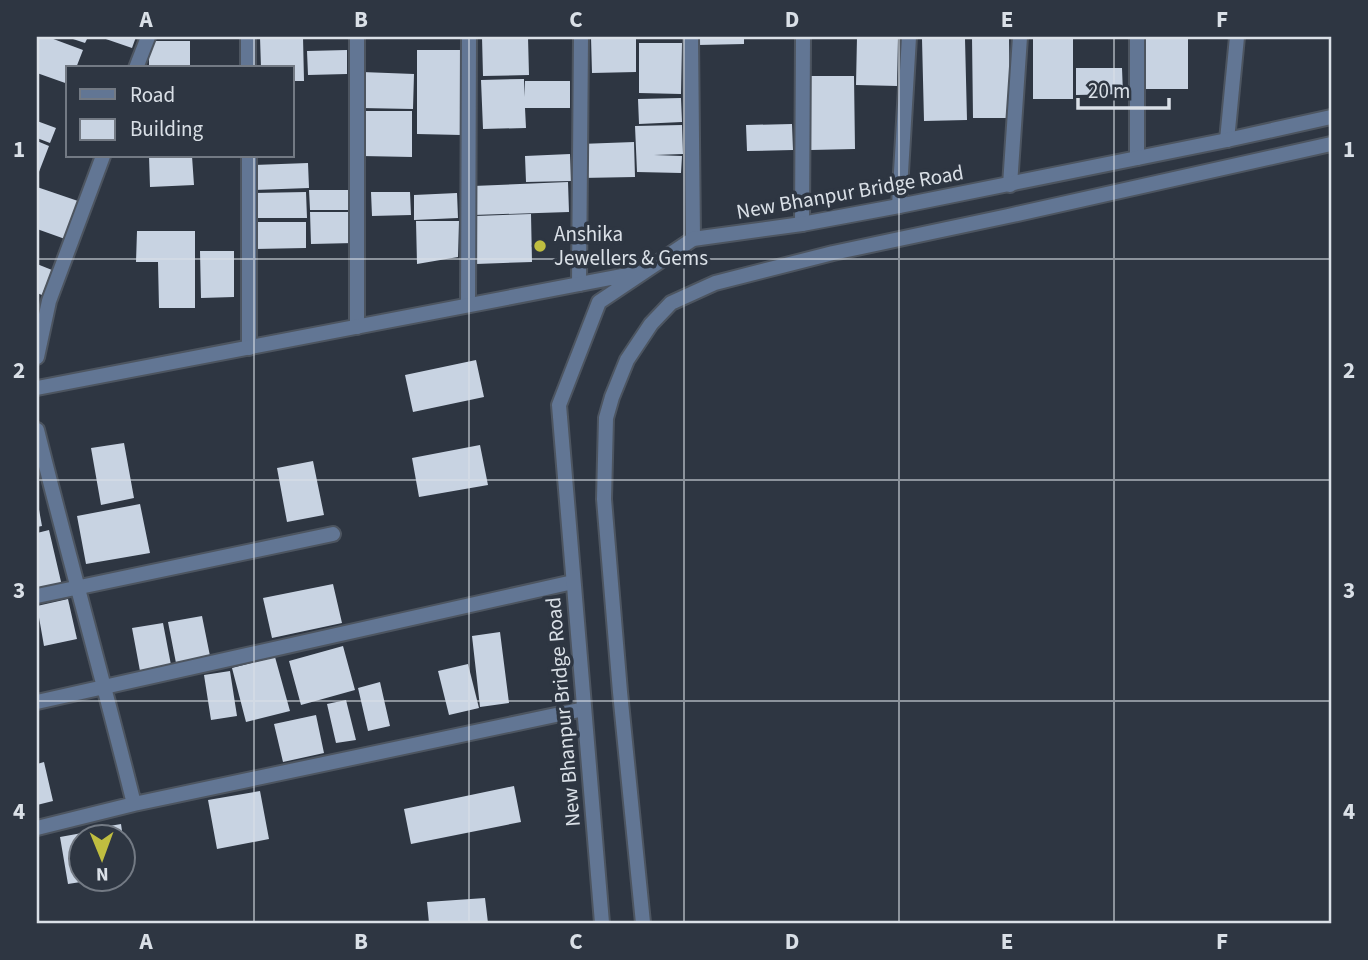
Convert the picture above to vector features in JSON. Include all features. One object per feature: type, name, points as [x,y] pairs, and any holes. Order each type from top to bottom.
[{"type":"street","points":[[137,66],[148,37]]},
{"type":"street","points":[[248,37],[248,66]]},
{"type":"street","points":[[357,37],[357,327]]},
{"type":"street","points":[[468,306],[469,37]]},
{"type":"street","points":[[579,284],[581,37]]},
{"type":"street","points":[[691,37],[693,239]]},
{"type":"street","points":[[802,223],[803,37]]},
{"type":"street","points":[[899,206],[909,37]]},
{"type":"street","points":[[1010,185],[1020,37]]},
{"type":"street","points":[[1137,37],[1137,158]]},
{"type":"street","points":[[1227,141],[1237,37]]},
{"type":"street","name":"New Bhanpur Bridge Road","points":[[601,923],[559,405],[599,302],[693,239],[802,223],[1010,185],[1331,117]]},
{"type":"street","points":[[643,923],[604,499],[606,418],[626,360],[652,324],[671,303],[715,283],[833,253],[1331,144]]},
{"type":"street","points":[[37,357],[43,298],[102,158]]},
{"type":"street","points":[[249,158],[249,348]]},
{"type":"street","points":[[37,388],[643,272]]},
{"type":"street","points":[[37,430],[134,804]]},
{"type":"street","points":[[37,596],[333,534]]},
{"type":"street","points":[[37,702],[573,583]]},
{"type":"street","points":[[37,828],[134,804],[584,709]]},
{"type":"building","points":[[37,37],[48,37],[83,50],[77,66],[66,66],[66,83],[37,73]]},
{"type":"building","points":[[67,37],[88,37],[85,43]]},
{"type":"building","points":[[100,37],[136,37],[132,48]]},
{"type":"building","points":[[260,37],[303,37],[304,81],[294,81],[294,66],[261,66]]},
{"type":"building","points":[[482,37],[528,37],[529,75],[483,76]]},
{"type":"building","points":[[591,37],[636,37],[636,72],[592,73]]},
{"type":"building","points":[[698,37],[744,37],[744,44],[698,45]]},
{"type":"building","points":[[857,37],[898,37],[897,86],[856,85]]},
{"type":"building","points":[[972,37],[1009,37],[1010,118],[973,118]]},
{"type":"building","points":[[1033,37],[1073,37],[1073,99],[1033,99]]},
{"type":"building","points":[[1140,37],[1188,37],[1188,89],[1140,89]]},
{"type":"building","points":[[922,39],[965,39],[967,120],[924,121]]},
{"type":"building","points":[[149,41],[190,41],[190,66],[149,66]]},
{"type":"building","points":[[639,43],[682,43],[681,94],[639,93]]},
{"type":"building","points":[[347,50],[347,74],[308,75],[307,51]]},
{"type":"building","points":[[417,50],[461,50],[461,135],[417,134]]},
{"type":"building","points":[[1076,68],[1122,68],[1123,94],[1076,95]]},
{"type":"building","points":[[362,72],[414,74],[413,109],[361,108]]},
{"type":"building","points":[[810,76],[854,76],[855,149],[811,150]]},
{"type":"building","points":[[524,79],[524,97],[525,81],[570,81],[570,108],[525,108],[526,128],[483,129],[481,80]]},
{"type":"building","points":[[681,98],[682,122],[639,124],[638,99]]},
{"type":"building","points":[[362,111],[412,111],[412,157],[362,156]]},
{"type":"building","points":[[37,121],[56,128],[50,143],[37,138]]},
{"type":"building","points":[[792,124],[793,150],[747,151],[746,125]]},
{"type":"building","points":[[682,125],[683,154],[654,155],[682,156],[681,173],[637,172],[635,126]]},
{"type":"building","points":[[37,141],[49,146],[37,177]]},
{"type":"building","points":[[634,142],[635,177],[581,178],[580,144]]},
{"type":"building","points":[[570,154],[571,181],[526,182],[525,156]]},
{"type":"building","points":[[149,158],[192,158],[194,185],[150,187]]},
{"type":"building","points":[[308,163],[309,188],[252,190],[252,165]]},
{"type":"building","points":[[568,182],[569,212],[473,215],[473,186]]},
{"type":"building","points":[[37,187],[78,201],[65,239],[37,229]]},
{"type":"building","points":[[309,190],[353,190],[353,210],[310,210]]},
{"type":"building","points":[[306,192],[307,218],[252,218],[252,193]]},
{"type":"building","points":[[371,192],[410,192],[411,215],[372,216]]},
{"type":"building","points":[[457,193],[458,218],[414,220],[414,195]]},
{"type":"building","points":[[310,212],[353,212],[354,243],[311,244]]},
{"type":"building","points":[[531,214],[532,262],[476,264],[475,216]]},
{"type":"building","points":[[416,221],[459,221],[458,257],[417,264]]},
{"type":"building","points":[[255,222],[306,222],[306,248],[255,249]]},
{"type":"building","points":[[137,231],[195,231],[195,308],[159,308],[158,262],[136,262]]},
{"type":"building","points":[[200,251],[234,251],[234,297],[201,298]]},
{"type":"building","points":[[37,264],[52,270],[42,295],[37,293]]},
{"type":"building","points":[[476,360],[484,397],[413,412],[405,375]]},
{"type":"building","points":[[124,443],[134,498],[101,505],[91,448]]},
{"type":"building","points":[[480,445],[488,485],[419,497],[412,458]]},
{"type":"building","points":[[313,461],[324,515],[287,522],[277,468]]},
{"type":"building","points":[[37,504],[42,526],[37,527]]},
{"type":"building","points":[[140,504],[150,553],[86,564],[77,516]]},
{"type":"building","points":[[49,530],[62,586],[37,592],[37,533]]},
{"type":"building","points":[[333,584],[342,623],[272,638],[263,598]]},
{"type":"building","points":[[68,599],[77,639],[44,646],[37,606]]},
{"type":"building","points":[[202,616],[210,656],[176,663],[168,622]]},
{"type":"building","points":[[163,623],[171,665],[140,671],[132,628]]},
{"type":"building","points":[[500,632],[509,703],[480,707],[472,636]]},
{"type":"building","points":[[343,646],[355,690],[301,705],[289,661]]},
{"type":"building","points":[[275,657],[290,711],[246,722],[232,668]]},
{"type":"building","points":[[468,664],[479,708],[449,715],[438,671]]},
{"type":"building","points":[[230,671],[237,716],[211,720],[204,675]]},
{"type":"building","points":[[380,682],[390,726],[368,731],[358,688]]},
{"type":"building","points":[[346,700],[356,740],[336,743],[327,704]]},
{"type":"building","points":[[316,715],[324,753],[283,762],[274,724]]},
{"type":"building","points":[[44,762],[53,801],[37,805],[37,764]]},
{"type":"building","points":[[514,786],[521,822],[411,844],[404,809]]},
{"type":"building","points":[[260,791],[269,839],[217,849],[208,800]]},
{"type":"building","points":[[66,836],[66,872],[60,837]]},
{"type":"building","points":[[485,898],[488,923],[429,923],[427,902]]},
{"type":"place","name":"Anshika Jewellers & Gems","points":[[540,246]]}]
